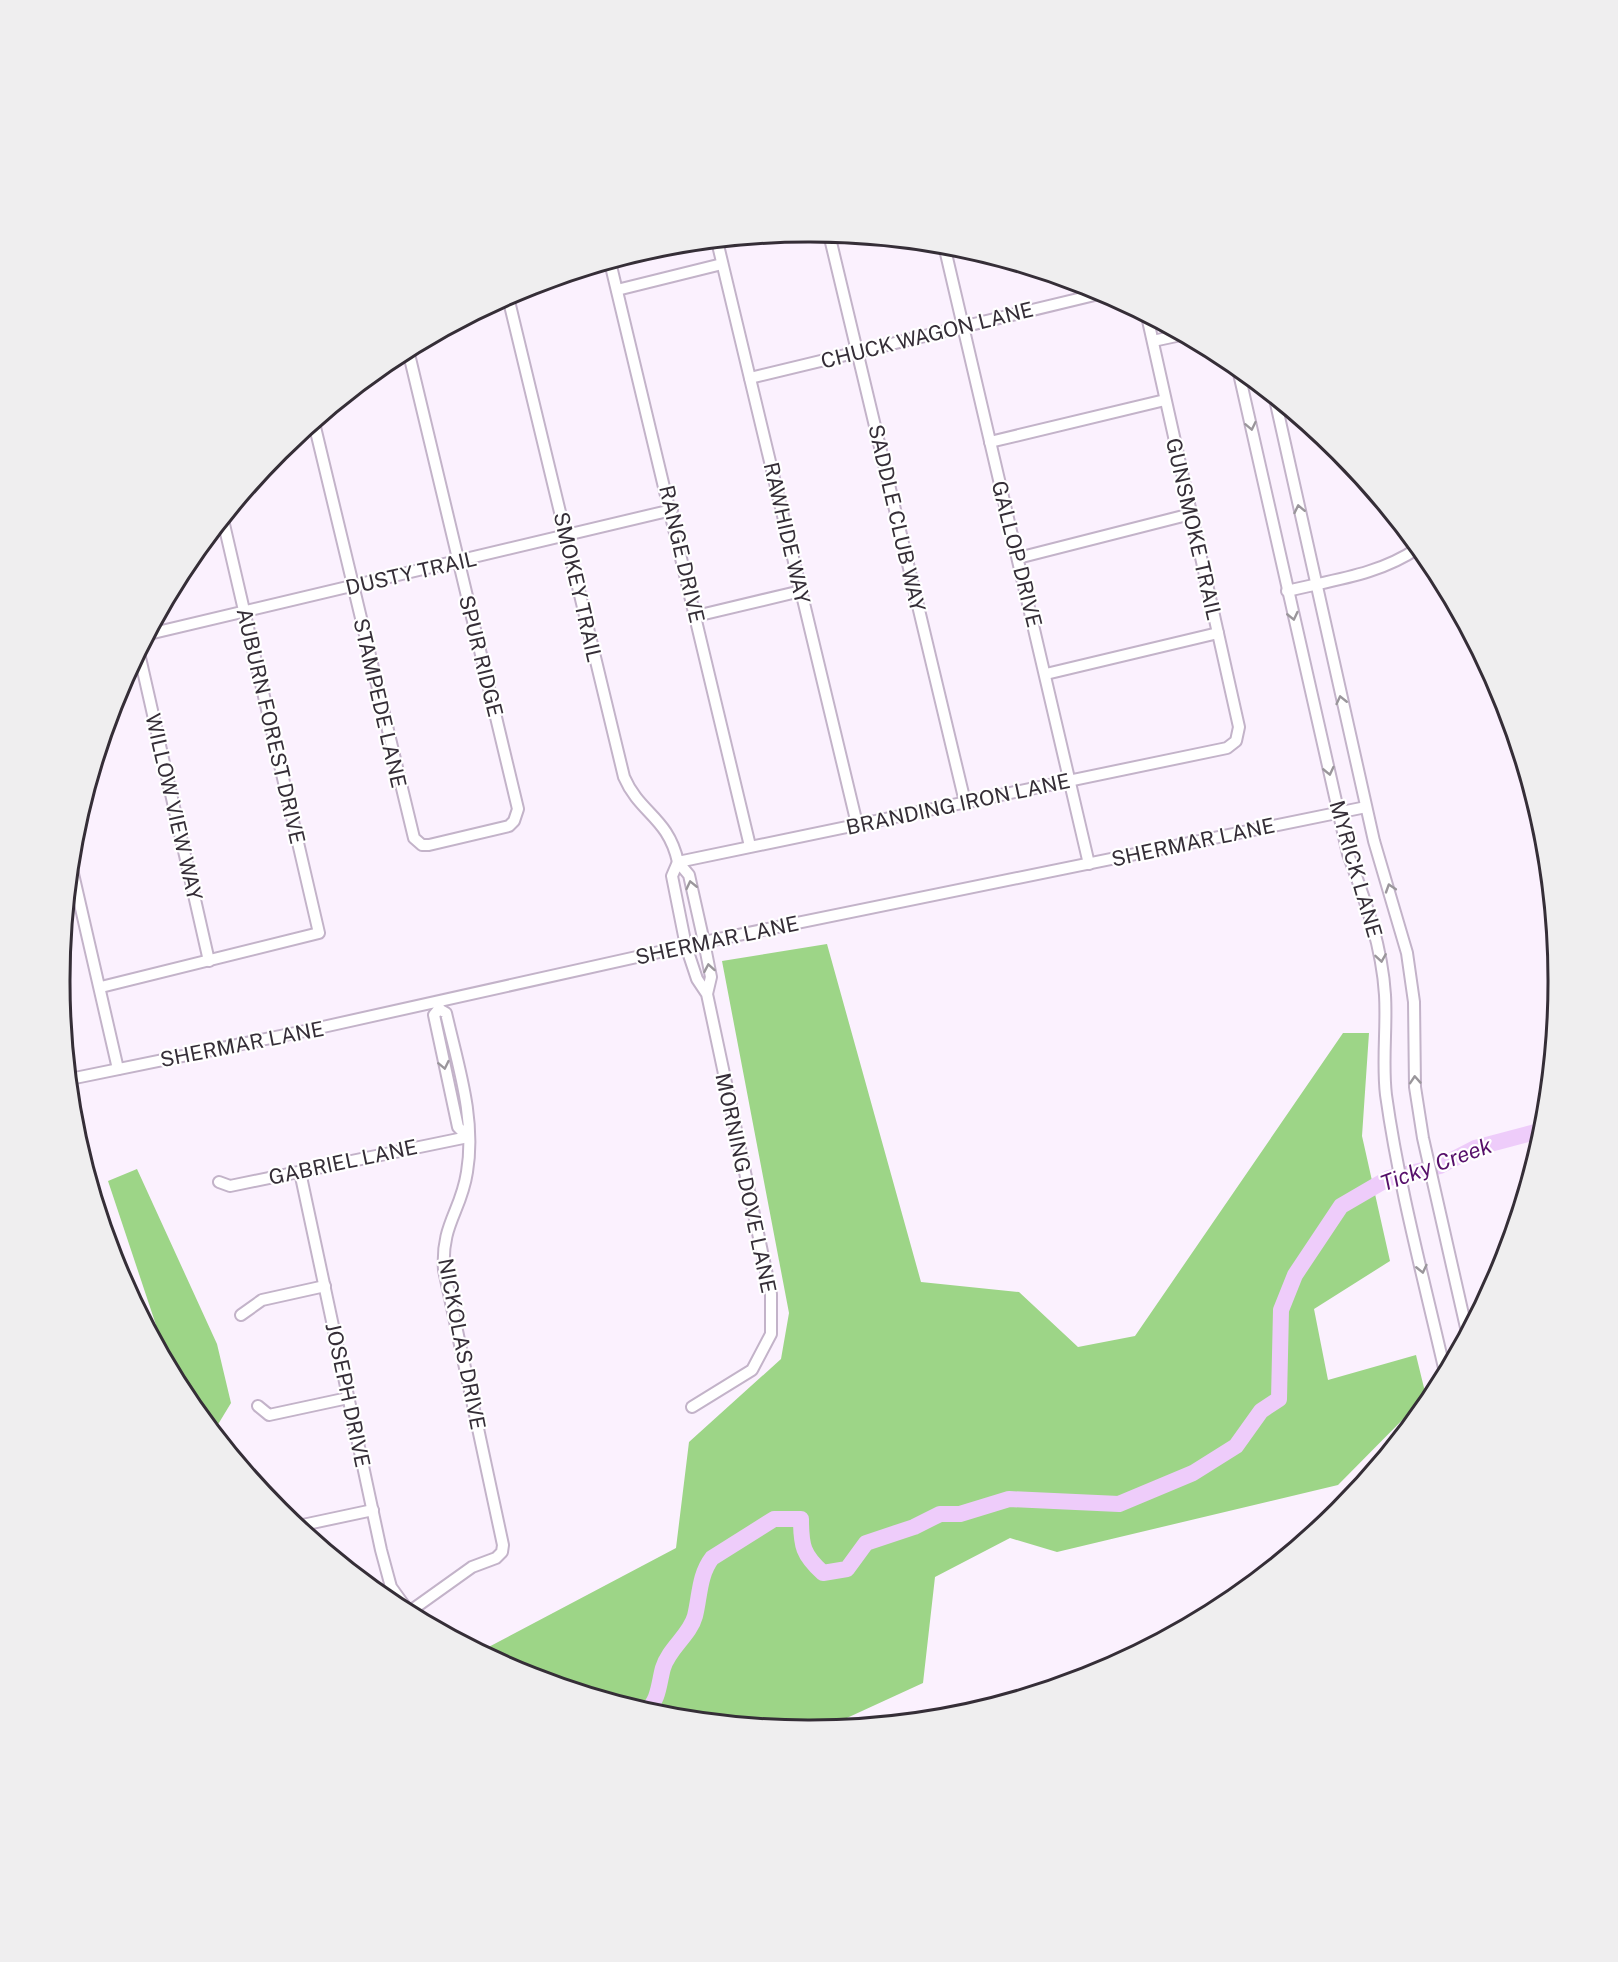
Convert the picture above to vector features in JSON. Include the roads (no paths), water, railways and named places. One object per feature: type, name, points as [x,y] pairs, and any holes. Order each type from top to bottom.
[{"type":"street","name":"SADDLE CLUB WAY","points":[[831,243],[965,802]]},
{"type":"street","name":"RAWHIDE WAY","points":[[719,248],[857,824]]},
{"type":"street","name":"GALLOP DRIVE","points":[[947,256],[1089,864]]},
{"type":"street","points":[[617,290],[722,264]]},
{"type":"street","name":"RANGE DRIVE","points":[[612,270],[672,510],[750,846]]},
{"type":"street","name":"CHUCK WAGON LANE","points":[[750,378],[1086,297]]},
{"type":"street","name":"SMOKEY TRAIL","points":[[510,306],[624,777],[638,801],[666,829],[678,861],[688,875],[704,942]]},
{"type":"street","name":"GUNSMOKE TRAIL","points":[[1149,326],[1239,728],[1236,741]]},
{"type":"street","points":[[1153,341],[1171,337]]},
{"type":"street","name":"SPUR RIDGE","points":[[410,360],[518,810],[514,821],[503,828],[429,845],[416,842]]},
{"type":"street","name":"MYRICK LANE","points":[[1241,382],[1348,854],[1382,958],[1385,995],[1386,1092],[1408,1212],[1442,1361]]},
{"type":"street","points":[[990,442],[1165,400]]},
{"type":"street","name":"MYRICK LANE","points":[[1277,410],[1366,807],[1407,953],[1414,1002],[1415,1087],[1423,1138],[1464,1321]]},
{"type":"street","name":"STAMPEDE LANE","points":[[316,432],[410,831],[416,842]]},
{"type":"street","name":"DUSTY TRAIL","points":[[159,632],[672,510]]},
{"type":"street","points":[[1018,558],[1191,514]]},
{"type":"street","name":"AUBURN FOREST DRIVE","points":[[209,961],[319,933],[225,529]]},
{"type":"street","points":[[1287,591],[1377,570],[1410,553]]},
{"type":"street","points":[[696,616],[801,591]]},
{"type":"street","points":[[1046,674],[1218,633]]},
{"type":"street","name":"WILLOW VIEW WAY","points":[[142,665],[209,961]]},
{"type":"street","name":"BRANDING IRON LANE","points":[[678,861],[1227,748],[1236,741]]},
{"type":"street","name":"SHERMAR LANE","points":[[77,1078],[439,1006],[704,942],[1366,807]]},
{"type":"street","name":"SMOKEY TRAIL","points":[[678,861],[672,876],[686,946]]},
{"type":"street","points":[[77,889],[118,1069]]},
{"type":"street","name":"MORNING DOVE LANE","points":[[704,942],[711,976],[707,994]]},
{"type":"street","name":"MORNING DOVE LANE","points":[[686,946],[697,979],[707,994],[771,1294],[771,1334],[752,1370],[692,1407]]},
{"type":"street","points":[[100,987],[209,961]]},
{"type":"street","name":"NICKOLAS DRIVE","points":[[417,1606],[472,1567],[495,1558],[502,1552],[501,1537],[444,1270],[443,1240],[467,1174],[468,1137],[458,1127],[434,1016],[439,1006]]},
{"type":"street","name":"GABRIEL LANE","points":[[219,1182],[231,1186],[468,1137]]},
{"type":"street","name":"JOSEPH DRIVE","points":[[300,1172],[373,1510],[392,1587],[396,1593]]},
{"type":"street","points":[[241,1315],[262,1300],[325,1286]]},
{"type":"street","points":[[258,1406],[269,1415],[348,1398]]},
{"type":"street","points":[[309,1524],[373,1510]]},
{"type":"waterway","name":"Ticky Creek","points":[[654,1702],[666,1661],[689,1629],[695,1616],[702,1579],[712,1558],[774,1519],[801,1519],[804,1549],[811,1561],[823,1573],[847,1569],[866,1543],[914,1527],[940,1514],[960,1514],[1009,1499],[1119,1504],[1193,1473],[1236,1446],[1261,1411],[1279,1399],[1281,1310],[1295,1275],[1341,1206],[1389,1178],[1440,1166],[1475,1148],[1531,1133]]}]
